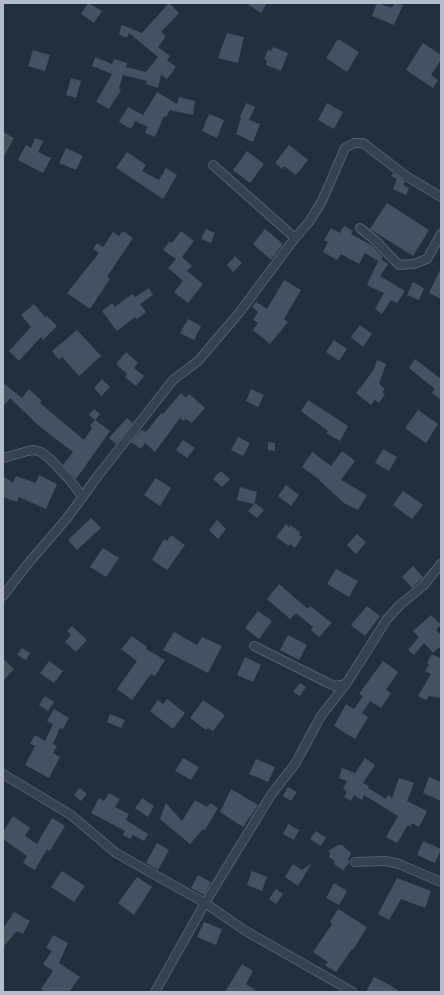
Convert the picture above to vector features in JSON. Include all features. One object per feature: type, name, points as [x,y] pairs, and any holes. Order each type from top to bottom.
[{"type":"street","points":[[3,596],[26,566],[68,517],[82,496],[173,380],[198,361],[239,314],[294,238],[309,222],[322,201],[345,148],[354,143],[363,143],[406,176],[441,197]]},
{"type":"street","points":[[213,165],[294,238]]},
{"type":"street","points":[[360,228],[376,241],[399,265],[414,264],[427,259],[441,234]]},
{"type":"street","points":[[3,458],[34,450],[41,452],[50,459],[82,496]]},
{"type":"street","points":[[155,992],[205,903],[271,795],[295,764],[321,716],[346,684],[387,619],[400,605],[422,586],[441,564]]},
{"type":"street","points":[[254,646],[335,686],[346,684]]},
{"type":"street","points":[[3,774],[71,815],[116,853],[205,903],[244,930],[353,992]]},
{"type":"street","points":[[355,862],[385,861],[399,864],[441,882]]},
{"type":"building","points":[[88,3],[102,11],[94,23],[81,14]]},
{"type":"building","points":[[169,3],[179,13],[161,32],[166,36],[158,47],[170,56],[167,60],[176,67],[167,79],[161,75],[158,88],[146,84],[147,81],[123,75],[119,88],[121,90],[109,109],[96,102],[112,74],[92,66],[95,57],[112,64],[114,59],[127,63],[126,67],[146,72],[158,57],[129,33],[127,38],[119,34],[121,27],[122,25],[142,33]]},
{"type":"building","points":[[246,3],[267,3],[261,13]]},
{"type":"building","points":[[377,3],[392,8],[394,3],[403,5],[394,25],[372,16]]},
{"type":"building","points":[[227,33],[244,37],[238,63],[218,58]]},
{"type":"building","points":[[338,39],[359,52],[347,72],[326,58]]},
{"type":"building","points":[[423,43],[441,55],[441,60],[431,75],[438,80],[433,88],[406,70]]},
{"type":"building","points":[[273,47],[288,53],[281,71],[266,65],[267,60],[264,59],[268,50],[271,51]]},
{"type":"building","points":[[33,50],[50,55],[45,71],[28,66]]},
{"type":"building","points":[[71,78],[81,81],[76,98],[66,95]]},
{"type":"building","points":[[157,92],[177,104],[179,97],[195,101],[193,115],[170,110],[166,117],[164,116],[155,137],[145,133],[148,127],[135,121],[131,129],[119,122],[128,107],[143,115]]},
{"type":"building","points":[[246,103],[255,107],[249,120],[260,124],[253,142],[236,134],[241,118],[240,117]]},
{"type":"building","points":[[327,103],[343,112],[334,129],[318,120]]},
{"type":"building","points":[[209,114],[224,120],[217,138],[202,131]]},
{"type":"building","points":[[3,132],[14,138],[3,158]]},
{"type":"building","points":[[35,138],[43,141],[38,152],[51,158],[43,173],[18,160],[26,145],[31,148]]},
{"type":"building","points":[[289,145],[308,160],[296,175],[284,166],[282,169],[275,163]]},
{"type":"building","points":[[66,148],[83,156],[76,170],[59,163]]},
{"type":"building","points":[[247,151],[264,164],[250,183],[233,170]]},
{"type":"building","points":[[127,152],[146,165],[142,171],[159,180],[166,168],[177,175],[163,199],[116,168]]},
{"type":"building","points":[[393,173],[405,182],[403,185],[409,188],[406,195],[393,189],[397,179],[391,176]]},
{"type":"building","points":[[387,203],[429,230],[413,256],[370,229]]},
{"type":"building","points":[[344,226],[353,231],[351,234],[373,246],[383,257],[381,259],[388,264],[380,276],[405,291],[397,303],[391,300],[382,314],[375,309],[384,293],[367,285],[378,261],[365,253],[359,264],[341,254],[337,260],[323,252],[328,242],[324,240],[331,228],[340,233]]},
{"type":"building","points":[[206,229],[215,233],[211,243],[201,239]]},
{"type":"building","points":[[265,229],[283,244],[271,260],[253,244]]},
{"type":"building","points":[[123,231],[133,238],[107,277],[110,279],[90,309],[67,293],[99,253],[93,249],[97,243],[103,247],[113,232],[119,236]]},
{"type":"building","points":[[181,231],[194,241],[182,257],[192,266],[187,271],[203,284],[188,303],[174,292],[183,281],[168,268],[176,259],[163,250],[169,242],[172,243]]},
{"type":"building","points":[[235,256],[242,263],[233,272],[227,265]]},
{"type":"building","points":[[441,268],[441,299],[429,293]]},
{"type":"building","points":[[284,280],[301,290],[284,319],[288,322],[270,344],[253,330],[258,323],[253,320],[258,312],[252,307],[256,302],[267,309]]},
{"type":"building","points":[[413,282],[424,288],[419,300],[407,295]]},
{"type":"building","points":[[149,288],[153,295],[140,304],[146,312],[137,319],[135,317],[117,331],[102,311],[112,303],[115,307],[132,294],[135,297]]},
{"type":"building","points":[[34,304],[46,318],[47,316],[57,326],[43,340],[41,337],[19,361],[9,351],[31,327],[21,315]]},
{"type":"building","points":[[188,319],[201,326],[194,340],[180,333]]},
{"type":"building","points":[[360,325],[372,334],[363,347],[351,337]]},
{"type":"building","points":[[77,330],[101,356],[79,376],[62,357],[59,360],[52,351]]},
{"type":"building","points":[[334,340],[347,349],[339,361],[326,352]]},
{"type":"building","points":[[126,352],[138,363],[134,368],[144,376],[136,386],[125,377],[127,374],[116,364]]},
{"type":"building","points":[[415,359],[441,379],[441,400],[432,393],[435,389],[409,368]]},
{"type":"building","points":[[377,360],[386,364],[379,384],[385,389],[382,392],[385,394],[379,403],[375,400],[371,405],[356,393],[373,371]]},
{"type":"building","points":[[102,379],[110,387],[101,396],[94,388]]},
{"type":"building","points":[[3,383],[22,398],[29,389],[42,401],[40,403],[84,440],[92,428],[90,426],[95,420],[110,431],[76,479],[63,465],[73,452],[39,426],[10,398],[3,406]]},
{"type":"building","points":[[251,389],[264,395],[258,407],[246,401]]},
{"type":"building","points":[[181,393],[186,398],[189,394],[205,408],[192,423],[186,419],[184,421],[180,418],[155,452],[145,443],[141,449],[131,442],[141,430],[146,432],[161,413],[163,414]]},
{"type":"building","points":[[308,400],[348,426],[340,441],[326,433],[328,431],[301,411]]},
{"type":"building","points":[[94,409],[100,414],[95,420],[89,415]]},
{"type":"building","points":[[418,410],[438,424],[426,443],[405,428]]},
{"type":"building","points":[[127,418],[133,423],[116,444],[109,438]]},
{"type":"building","points":[[238,437],[250,443],[243,456],[231,450]]},
{"type":"building","points":[[183,440],[195,448],[187,458],[176,450]]},
{"type":"building","points":[[268,442],[275,443],[275,451],[268,450]]},
{"type":"building","points":[[383,449],[397,457],[389,471],[375,463]]},
{"type":"building","points":[[342,451],[355,461],[341,480],[367,495],[358,510],[344,503],[320,480],[302,467],[312,452],[331,466]]},
{"type":"building","points":[[221,471],[230,479],[222,487],[213,479]]},
{"type":"building","points":[[39,475],[57,484],[46,509],[19,497],[17,502],[3,497],[3,476],[13,483],[16,476],[36,483]]},
{"type":"building","points":[[156,478],[171,488],[160,506],[144,495]]},
{"type":"building","points":[[286,485],[299,495],[291,506],[278,496]]},
{"type":"building","points":[[240,487],[257,492],[254,504],[237,500]]},
{"type":"building","points":[[403,491],[423,505],[412,519],[393,505]]},
{"type":"building","points":[[255,503],[264,510],[257,518],[248,511]]},
{"type":"building","points":[[91,518],[101,528],[77,550],[68,540]]},
{"type":"building","points":[[217,520],[226,529],[218,539],[209,530]]},
{"type":"building","points":[[286,524],[300,532],[299,535],[302,537],[295,548],[290,544],[289,546],[276,537]]},
{"type":"building","points":[[357,534],[366,542],[356,554],[347,545]]},
{"type":"building","points":[[171,535],[185,545],[167,570],[152,560],[164,539],[167,541]]},
{"type":"building","points":[[103,548],[119,558],[106,577],[90,567]]},
{"type":"building","points":[[413,566],[423,577],[412,588],[402,577]]},
{"type":"building","points":[[336,569],[358,581],[349,597],[327,584]]},
{"type":"building","points":[[279,584],[308,609],[310,606],[332,623],[319,637],[311,630],[313,627],[296,613],[290,619],[267,599]]},
{"type":"building","points":[[367,606],[380,616],[365,636],[351,625]]},
{"type":"building","points":[[258,611],[272,621],[259,639],[245,628]]},
{"type":"building","points":[[431,615],[441,625],[436,630],[441,635],[441,646],[433,653],[424,643],[414,655],[408,650],[419,637],[413,631]]},
{"type":"building","points":[[72,626],[87,640],[76,652],[65,642],[71,635],[67,631]]},
{"type":"building","points":[[174,632],[197,645],[202,637],[222,646],[208,673],[163,650]]},
{"type":"building","points":[[288,635],[307,645],[299,660],[280,650]]},
{"type":"building","points":[[132,636],[147,647],[146,649],[165,660],[155,676],[151,674],[132,700],[117,689],[137,661],[121,649]]},
{"type":"building","points":[[22,648],[30,653],[26,660],[17,655]]},
{"type":"building","points":[[432,654],[441,659],[441,698],[429,696],[426,700],[418,696],[431,674],[425,671],[429,665],[427,663]]},
{"type":"building","points":[[245,657],[261,665],[253,682],[237,675]]},
{"type":"building","points":[[3,659],[14,669],[3,681]]},
{"type":"building","points":[[49,661],[63,671],[54,683],[40,673]]},
{"type":"building","points":[[383,661],[398,672],[386,690],[391,693],[381,708],[370,701],[362,713],[368,717],[355,739],[334,726],[346,704],[354,709],[363,696],[359,694]]},
{"type":"building","points":[[300,683],[306,687],[300,696],[293,692]]},
{"type":"building","points":[[45,696],[54,702],[48,711],[39,705]]},
{"type":"building","points":[[167,699],[185,713],[173,729],[150,711],[158,700],[163,704]]},
{"type":"building","points":[[203,700],[225,715],[213,731],[208,728],[206,730],[190,718]]},
{"type":"building","points":[[54,709],[69,718],[63,729],[60,728],[53,744],[57,746],[53,753],[60,757],[49,778],[25,765],[35,746],[30,744],[35,735],[45,741],[53,724],[47,721]]},
{"type":"building","points":[[110,714],[125,720],[121,728],[107,722]]},
{"type":"building","points":[[183,758],[199,767],[191,780],[175,771]]},
{"type":"building","points":[[365,758],[375,765],[363,783],[369,786],[368,788],[386,799],[388,795],[392,798],[399,778],[414,783],[407,801],[427,811],[419,827],[412,823],[411,827],[408,825],[397,843],[386,837],[398,816],[364,795],[362,800],[354,795],[351,801],[344,797],[347,791],[343,789],[347,781],[339,778],[342,768],[355,773]]},
{"type":"building","points":[[256,759],[275,767],[268,782],[249,774]]},
{"type":"building","points":[[429,777],[441,782],[441,801],[423,793]]},
{"type":"building","points":[[288,787],[297,792],[291,801],[283,796]]},
{"type":"building","points":[[80,788],[87,794],[81,801],[74,795]]},
{"type":"building","points":[[231,789],[258,805],[243,827],[220,812]]},
{"type":"building","points":[[109,793],[120,799],[115,807],[129,814],[126,820],[148,834],[144,841],[133,835],[130,839],[123,835],[125,831],[91,813],[99,798],[104,801]]},
{"type":"building","points":[[142,798],[154,806],[148,817],[135,808]]},
{"type":"building","points":[[195,800],[207,807],[210,803],[218,808],[205,830],[203,829],[190,844],[160,819],[166,803],[182,821]]},
{"type":"building","points":[[13,816],[30,828],[25,836],[37,844],[52,818],[65,826],[50,851],[47,849],[35,870],[23,863],[27,856],[3,839],[3,832]]},
{"type":"building","points":[[288,824],[299,830],[294,840],[283,834]]},
{"type":"building","points":[[316,831],[326,838],[321,846],[310,839]]},
{"type":"building","points":[[423,841],[441,849],[435,863],[417,855]]},
{"type":"building","points":[[157,843],[169,850],[158,870],[146,863]]},
{"type":"building","points":[[338,845],[342,845],[351,853],[348,860],[350,862],[343,870],[334,864],[335,861],[329,857],[330,853],[328,851]]},
{"type":"building","points":[[312,863],[298,886],[285,877],[293,864],[302,870]]},
{"type":"building","points":[[62,871],[85,886],[74,902],[51,887]]},
{"type":"building","points":[[252,871],[267,877],[262,891],[247,885]]},
{"type":"building","points":[[198,875],[211,882],[204,895],[191,888]]},
{"type":"building","points":[[137,877],[152,887],[134,915],[118,903]]},
{"type":"building","points":[[397,878],[431,891],[425,908],[401,899],[389,920],[378,914]]},
{"type":"building","points":[[334,883],[347,891],[339,905],[326,898]]},
{"type":"building","points":[[276,889],[283,894],[276,904],[269,899]]},
{"type":"building","points":[[338,909],[367,927],[353,950],[352,949],[336,972],[325,965],[328,962],[313,952],[332,924],[330,922]]},
{"type":"building","points":[[14,912],[30,921],[23,934],[17,931],[3,947],[3,929]]},
{"type":"building","points":[[204,922],[222,929],[216,945],[197,937]]},
{"type":"building","points":[[53,935],[68,943],[59,963],[80,977],[69,992],[45,992],[41,989],[53,971],[43,964],[52,951],[46,948]]},
{"type":"building","points":[[242,964],[253,971],[246,984],[258,992],[225,992]]},
{"type":"building","points":[[374,977],[388,984],[401,992],[366,992]]}]
